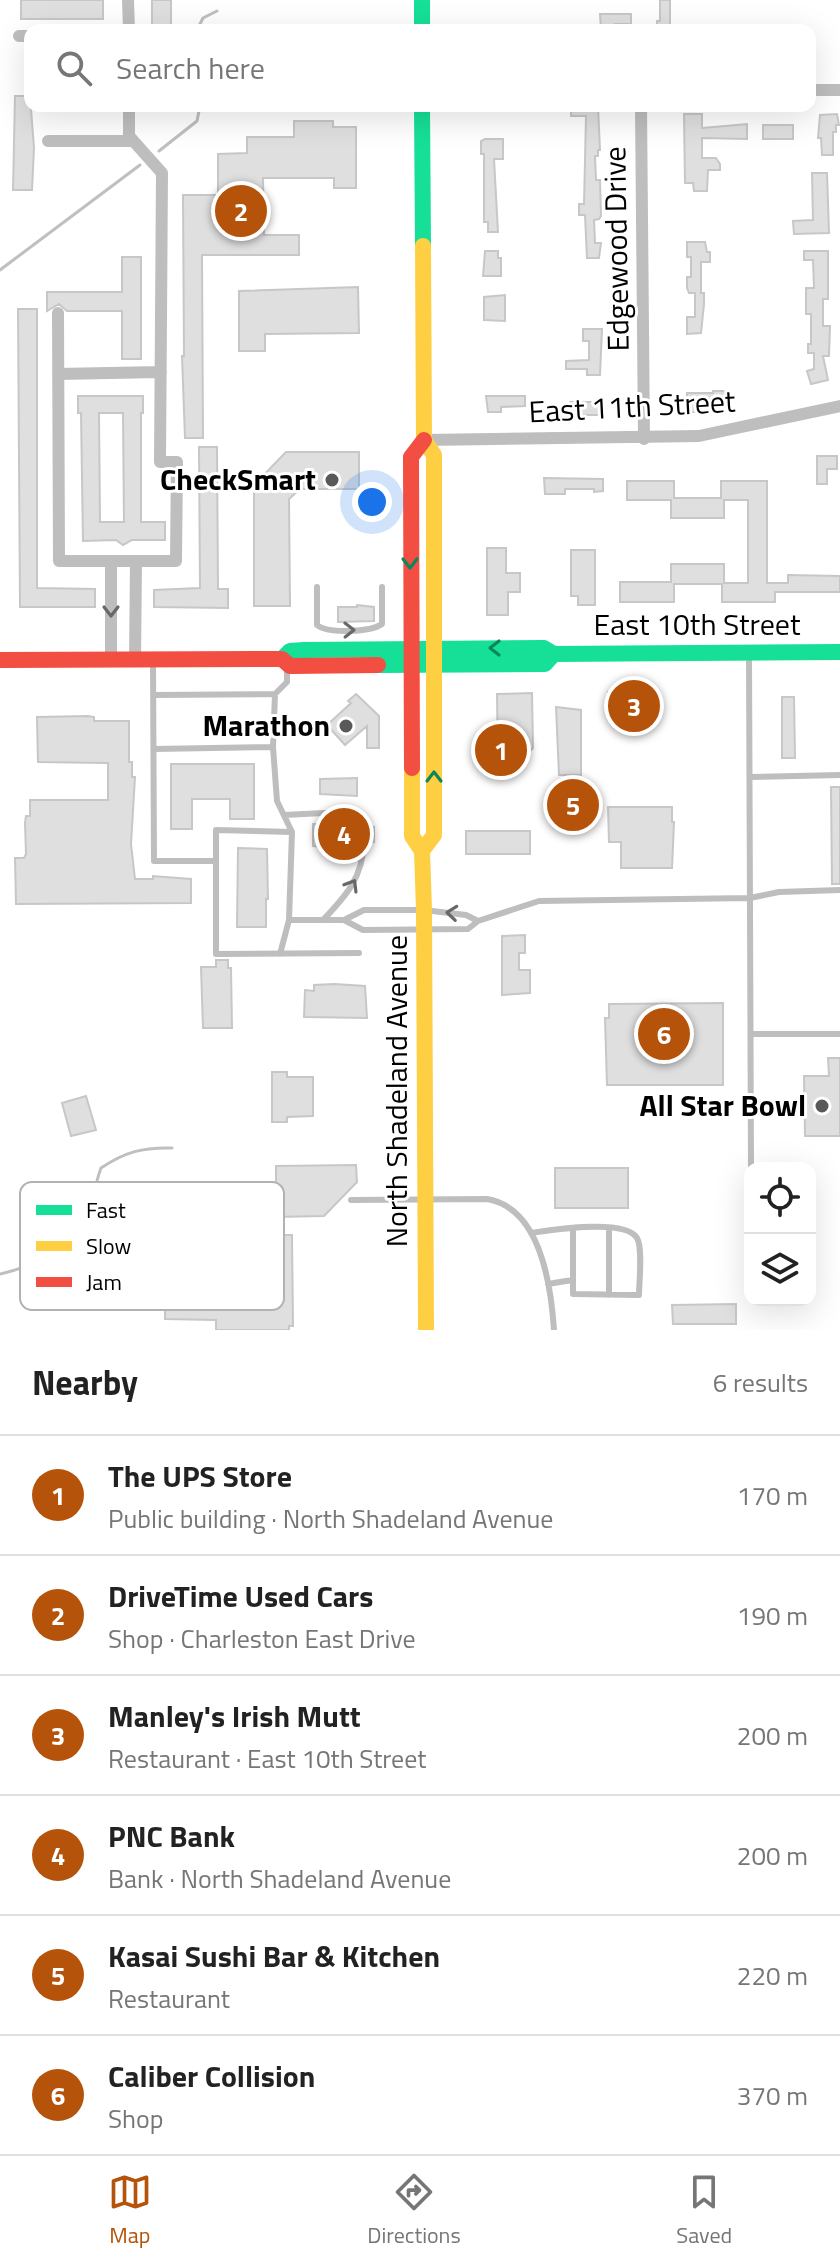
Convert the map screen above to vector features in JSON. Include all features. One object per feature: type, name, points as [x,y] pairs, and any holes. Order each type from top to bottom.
[{"type":"main road","points":[[422,0],[422,24]]},
{"type":"main road","name":"North Shadeland Avenue","points":[[422,112],[424,440],[434,455],[434,835],[422,851]]},
{"type":"main road","name":"North Shadeland Avenue","points":[[424,440],[411,457],[410,657],[412,836],[422,851],[424,910],[426,1330]]},
{"type":"main road","name":"East 10th Street","points":[[0,660],[285,661],[290,651],[545,664],[554,654],[840,652]]},
{"type":"street","points":[[128,0],[129,24]]},
{"type":"street","points":[[816,90],[840,90]]},
{"type":"street","points":[[58,313],[59,561],[176,561],[177,462],[160,462],[162,173],[129,136],[129,112]]},
{"type":"street","name":"Edgewood Drive","points":[[641,112],[644,439]]},
{"type":"street","points":[[48,141],[133,141]]},
{"type":"street","points":[[58,374],[161,372]]},
{"type":"street","name":"East 11th Street","points":[[424,440],[699,436],[840,406]]},
{"type":"street","points":[[111,561],[111,661]]},
{"type":"street","points":[[135,661],[136,561]]},
{"type":"lane","points":[[317,587],[317,625],[325,630],[374,629],[382,624],[382,587]]},
{"type":"lane","points":[[749,652],[751,1162]]},
{"type":"lane","points":[[153,660],[154,861],[216,861]]},
{"type":"lane","points":[[280,954],[289,920],[292,832],[277,801],[273,747],[275,694],[287,682],[285,661]]},
{"type":"lane","points":[[154,695],[275,694]]},
{"type":"lane","points":[[154,749],[273,747]]},
{"type":"lane","points":[[750,777],[840,775]]},
{"type":"lane","points":[[284,815],[353,813],[363,819],[363,827]]},
{"type":"lane","points":[[292,832],[216,830],[216,954],[359,953]]},
{"type":"lane","points":[[323,920],[356,882],[364,842]]},
{"type":"lane","points":[[344,920],[363,930],[468,929],[478,921],[539,901],[750,898],[779,892],[840,890]]},
{"type":"lane","points":[[289,920],[344,920],[364,910],[424,910],[466,915],[478,921]]},
{"type":"lane","points":[[751,1034],[840,1034]]},
{"type":"lane","points":[[351,1200],[498,1201],[517,1212],[531,1233],[548,1284],[554,1330]]},
{"type":"lane","points":[[531,1233],[573,1228],[609,1228],[630,1232],[638,1238],[639,1295],[573,1294],[573,1228]]},
{"type":"lane","points":[[609,1228],[609,1295]]},
{"type":"lane","points":[[548,1284],[572,1280]]},
{"type":"building","points":[[21,0],[103,0],[103,19],[21,19]]},
{"type":"building","points":[[152,0],[171,0],[171,24],[152,24]]},
{"type":"building","points":[[660,0],[670,0],[670,24],[657,24],[660,21]]},
{"type":"building","points":[[600,14],[631,14],[631,24],[601,24]]},
{"type":"building","points":[[15,96],[24,96],[24,112],[31,112],[34,148],[32,190],[13,190]]},
{"type":"building","points":[[571,112],[598,112],[600,150],[595,156],[596,180],[600,180],[601,216],[594,220],[595,243],[601,243],[599,258],[587,258],[585,215],[579,215],[579,204],[584,204],[586,116],[571,116]]},
{"type":"building","points":[[684,114],[702,114],[702,128],[747,124],[747,139],[702,138],[702,158],[716,158],[720,164],[720,170],[708,170],[707,191],[694,191],[693,183],[685,183]]},
{"type":"building","points":[[837,114],[839,125],[833,132],[833,155],[822,155],[821,138],[818,138],[820,115]]},
{"type":"building","points":[[294,121],[333,121],[333,127],[356,127],[356,188],[334,188],[334,178],[263,178],[264,235],[299,235],[299,255],[202,255],[203,438],[185,438],[183,195],[218,195],[218,154],[247,153],[247,137],[294,137]]},
{"type":"building","points":[[763,125],[793,125],[793,139],[763,139]]},
{"type":"building","points":[[503,139],[503,159],[494,159],[498,232],[488,232],[488,222],[484,222],[484,154],[481,154],[481,141]]},
{"type":"building","points":[[812,173],[827,173],[829,233],[794,234],[793,221],[813,220]]},
{"type":"building","points":[[687,242],[705,242],[707,252],[710,252],[710,262],[701,262],[704,304],[701,333],[687,334],[687,317],[695,317],[695,293],[689,293],[687,288],[687,277],[691,277],[691,257],[687,257]]},
{"type":"building","points":[[485,251],[498,251],[501,276],[483,276]]},
{"type":"building","points":[[804,251],[828,251],[828,299],[823,299],[823,326],[830,326],[829,356],[823,356],[828,380],[811,384],[807,371],[814,369],[814,353],[808,353],[811,314],[806,314],[806,288],[814,288],[813,260],[804,260]]},
{"type":"building","points":[[122,257],[141,257],[141,359],[122,359],[122,311],[67,311],[59,304],[47,311],[47,292],[122,292]]},
{"type":"building","points":[[358,287],[359,333],[265,334],[265,351],[239,351],[239,291]]},
{"type":"building","points":[[505,295],[505,321],[484,320],[484,297]]},
{"type":"building","points":[[18,309],[37,309],[37,588],[95,589],[95,607],[20,607]]},
{"type":"building","points":[[583,329],[602,329],[600,375],[587,375],[587,369],[566,369],[566,361],[589,360],[589,341],[583,341]]},
{"type":"building","points":[[725,391],[724,405],[715,405],[715,409],[700,408],[700,412],[687,412],[687,393]]},
{"type":"building","points":[[78,396],[143,396],[141,522],[165,522],[165,540],[132,540],[123,545],[116,540],[83,541],[81,413],[78,413]],"holes":[[[99,413],[123,413],[124,522],[100,522]]]},
{"type":"building","points":[[486,396],[525,396],[525,406],[501,407],[501,412],[488,412]]},
{"type":"building","points":[[570,402],[602,402],[602,415],[570,412]]},
{"type":"building","points":[[199,447],[217,447],[218,589],[228,589],[228,608],[154,607],[154,590],[200,588]]},
{"type":"building","points":[[286,452],[359,452],[359,489],[300,489],[289,499],[290,606],[254,606],[254,485]]},
{"type":"building","points":[[817,456],[837,456],[837,469],[827,469],[827,484],[817,484]]},
{"type":"building","points":[[544,478],[603,479],[603,491],[565,489],[565,494],[545,494]]},
{"type":"building","points":[[627,481],[674,481],[674,498],[721,498],[721,481],[767,481],[767,583],[788,583],[788,575],[840,576],[840,592],[775,592],[775,602],[722,602],[722,584],[674,584],[674,602],[620,602],[620,582],[671,582],[671,564],[724,564],[724,583],[748,583],[748,500],[724,500],[724,518],[671,518],[671,500],[627,500]]},
{"type":"building","points":[[487,548],[506,548],[506,573],[520,573],[520,592],[508,592],[508,615],[487,615]]},
{"type":"building","points":[[571,550],[595,550],[595,605],[578,605],[578,596],[571,596]]},
{"type":"building","points":[[338,607],[374,607],[374,621],[338,622]]},
{"type":"building","points":[[608,692],[659,693],[659,719],[608,719]]},
{"type":"building","points":[[532,693],[533,748],[527,754],[517,754],[517,765],[498,766],[497,694]]},
{"type":"building","points":[[356,694],[379,716],[379,748],[367,748],[367,726],[345,745],[327,725],[351,703],[348,701]]},
{"type":"building","points":[[782,697],[794,697],[795,758],[782,758]]},
{"type":"building","points":[[556,707],[581,710],[581,775],[559,775]]},
{"type":"building","points":[[37,717],[94,717],[94,721],[129,721],[129,762],[132,762],[132,777],[135,777],[131,844],[135,879],[153,879],[153,876],[191,879],[191,903],[16,904],[15,858],[24,858],[26,854],[25,823],[26,816],[30,816],[30,800],[108,800],[108,763],[38,762]]},
{"type":"building","points":[[171,764],[254,764],[254,819],[230,819],[230,799],[192,799],[192,829],[171,829]]},
{"type":"building","points":[[357,778],[357,796],[320,794],[320,779]]},
{"type":"building","points":[[831,787],[840,787],[840,884],[832,884]]},
{"type":"building","points":[[556,793],[590,793],[590,827],[561,827],[561,817],[555,817]]},
{"type":"building","points":[[608,807],[672,807],[672,868],[621,868],[621,842],[609,842]]},
{"type":"building","points":[[353,823],[353,827],[362,833],[374,827],[374,842],[364,836],[353,845],[341,848],[313,846],[313,824]]},
{"type":"building","points":[[466,831],[530,831],[530,854],[466,854]]},
{"type":"building","points":[[238,848],[267,849],[266,927],[237,927]]},
{"type":"building","points":[[525,935],[525,953],[519,953],[519,970],[530,970],[530,993],[502,995],[502,936]]},
{"type":"building","points":[[216,960],[228,960],[228,968],[231,968],[232,1028],[203,1028],[201,967],[216,967]]},
{"type":"building","points":[[314,985],[365,986],[367,1018],[304,1017],[305,990],[314,991]]},
{"type":"building","points":[[723,1003],[723,1085],[607,1085],[605,1018],[609,1018],[609,1004]]},
{"type":"building","name":"All Star Bowl","points":[[828,1058],[840,1058],[840,1136],[805,1136],[804,1076],[829,1076]]},
{"type":"building","points":[[272,1072],[287,1072],[287,1077],[313,1077],[313,1116],[287,1117],[287,1122],[272,1122]]},
{"type":"building","points":[[86,1096],[96,1130],[71,1136],[62,1103]]},
{"type":"building","points":[[356,1165],[357,1182],[324,1216],[284,1217],[284,1182],[276,1182],[276,1166]]},
{"type":"building","points":[[555,1168],[628,1168],[628,1208],[555,1208]]},
{"type":"building","points":[[284,1235],[292,1235],[293,1326],[289,1326],[289,1330],[216,1330],[216,1320],[165,1319],[165,1310],[284,1310]]},
{"type":"building","points":[[736,1304],[736,1324],[673,1324],[672,1305]]},
{"type":"waterway","points":[[200,24],[203,18],[217,11]]},
{"type":"waterway","points":[[159,151],[197,121],[199,112]]},
{"type":"waterway","points":[[0,270],[140,165]]},
{"type":"waterway","points":[[97,1182],[101,1168],[118,1158],[152,1148],[172,1148]]},
{"type":"waterway","points":[[0,1274],[20,1268]]},
{"type":"traffic: fast","points":[[422,0],[422,24]]},
{"type":"traffic: fast","points":[[422,112],[423,246]]},
{"type":"traffic: fast","points":[[282,659],[290,651],[304,650],[544,648],[554,654],[840,652]]},
{"type":"traffic: fast","points":[[378,665],[545,664],[554,654]]},
{"type":"traffic: slow","points":[[422,851],[434,835],[434,455],[424,440],[423,246]]},
{"type":"traffic: slow","points":[[412,768],[412,836],[422,851],[424,910],[426,1330]]},
{"type":"traffic: jam","points":[[412,768],[411,457],[424,440]]},
{"type":"traffic: jam","points":[[0,660],[282,659],[290,666],[378,665]]},
{"type":"place","name":"DriveTime Used Cars","points":[[241,211]]},
{"type":"place","name":"CheckSmart","points":[[332,480]]},
{"type":"place","name":"Manley's Irish Mutt","points":[[634,706]]},
{"type":"place","name":"Marathon","points":[[346,726]]},
{"type":"place","name":"The UPS Store","points":[[501,750]]},
{"type":"place","name":"Kasai Sushi Bar & Kitchen","points":[[573,805]]},
{"type":"place","name":"PNC Bank","points":[[344,834]]},
{"type":"place","name":"Caliber Collision","points":[[664,1034]]},
{"type":"place","name":"All Star Bowl","points":[[822,1106]]}]
